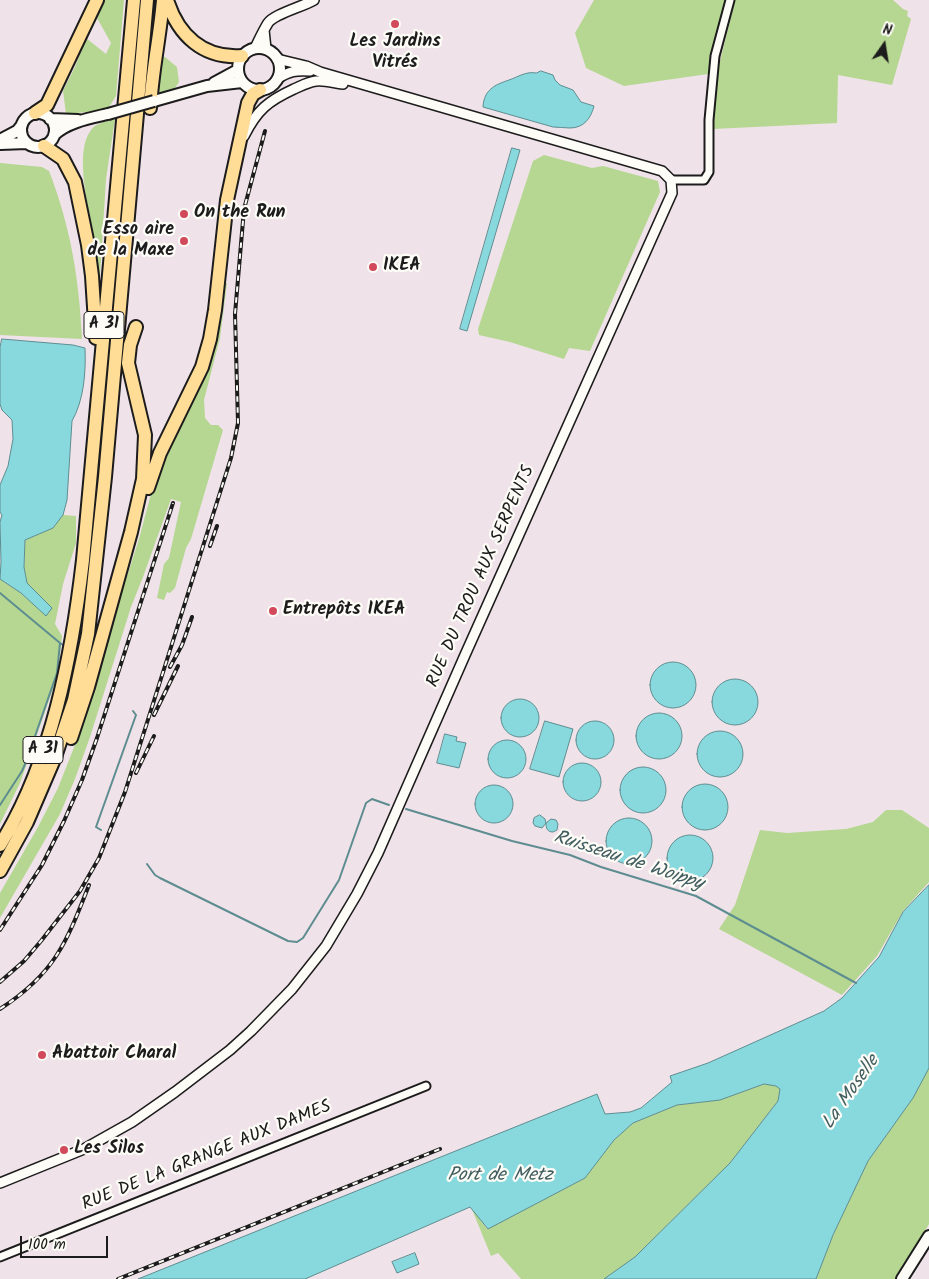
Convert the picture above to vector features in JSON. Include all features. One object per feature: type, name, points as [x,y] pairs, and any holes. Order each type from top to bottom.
[{"type":"highway","points":[[35,113],[48,105],[97,0]]},
{"type":"highway","name":"A 31","points":[[0,845],[25,796],[41,755],[59,701],[71,649],[83,560],[134,0]]},
{"type":"highway","name":"A 31","points":[[0,870],[27,822],[67,724],[88,634],[105,477],[147,0]]},
{"type":"highway","points":[[165,0],[180,28],[194,43],[223,55],[242,56]]},
{"type":"highway","points":[[152,104],[153,70],[165,0]]},
{"type":"highway","points":[[131,532],[141,510],[160,453],[202,367],[210,340],[226,208],[248,103],[253,94],[260,90]]},
{"type":"highway","points":[[44,146],[63,159],[75,182],[88,245],[95,307],[95,360],[100,370]]},
{"type":"highway","points":[[27,822],[39,807],[65,753],[88,687],[131,532],[143,479],[145,442],[142,420],[128,363],[130,345],[136,327]]},
{"type":"main road","points":[[207,86],[242,82],[253,89],[260,90],[270,87],[277,79],[280,69],[277,59],[274,55],[260,49],[245,52],[238,70],[242,82]]},
{"type":"main road","points":[[0,144],[27,143],[38,147],[44,146],[58,131],[84,120],[152,104],[207,86],[238,70]]},
{"type":"main road","points":[[0,140],[17,131],[26,117],[35,113],[41,113],[50,119],[53,124],[54,135]]},
{"type":"main road","points":[[50,119],[84,120]]},
{"type":"main road","points":[[21,126],[22,135],[27,143]]},
{"type":"main road","points":[[902,1279],[929,1236]]},
{"type":"street","points":[[260,49],[264,30],[268,22],[314,0]]},
{"type":"street","points":[[277,59],[655,168],[662,171],[671,180],[704,180],[710,172],[709,120],[715,56],[730,0]]},
{"type":"street","points":[[277,79],[294,70],[320,72]]},
{"type":"street","points":[[240,145],[255,117],[267,104],[277,97],[314,81],[364,85]]},
{"type":"street","name":"RUE DU TROU AUX SERPENTS","points":[[0,1183],[84,1149],[132,1122],[175,1092],[230,1050],[251,1031],[298,982],[330,941],[358,894],[382,845],[474,635],[670,200],[671,180]]},
{"type":"street","name":"RUE DE LA GRANGE AUX DAMES","points":[[0,1257],[426,1086]]},
{"type":"green space","points":[[104,0],[124,0],[116,96],[109,107],[97,111],[66,114],[63,91],[86,38],[106,54],[111,43],[97,18]]},
{"type":"green space","points":[[594,0],[727,0],[708,74],[624,86],[586,68],[575,33]]},
{"type":"green space","points":[[735,0],[893,0],[908,11],[907,16],[911,19],[892,85],[838,75],[837,123],[713,129],[715,82]]},
{"type":"green space","points":[[162,57],[165,57],[177,67],[179,82],[175,88],[154,94]]},
{"type":"green space","points":[[115,119],[106,179],[100,276],[96,275],[94,240],[84,184],[83,153],[91,130],[102,123]]},
{"type":"green space","points":[[544,155],[592,168],[603,166],[658,181],[660,192],[590,351],[569,348],[564,359],[510,342],[479,335],[478,329],[533,161]]},
{"type":"green space","points":[[0,163],[42,167],[49,171],[57,192],[73,254],[79,295],[82,339],[0,335]]},
{"type":"green space","points":[[224,283],[227,283],[220,338],[204,400],[205,418],[211,425],[218,425],[223,430],[175,588],[170,593],[167,592],[164,600],[157,598],[164,564],[169,558],[181,502],[171,499],[131,607],[75,779],[60,814],[0,918],[0,893],[58,788],[86,717],[107,639],[161,464],[210,361],[220,326]]},
{"type":"green space","points":[[63,515],[76,516],[76,543],[63,584],[55,624],[62,636],[55,683],[20,783],[0,824],[0,579],[21,593],[46,615],[38,595],[27,583],[24,568],[25,540],[53,528]]},
{"type":"green space","points":[[886,810],[902,810],[929,828],[929,882],[903,911],[877,956],[842,995],[719,929],[735,905],[760,830],[787,833],[846,829],[873,822]]},
{"type":"green space","points":[[929,1068],[929,1224],[896,1279],[816,1279],[833,1235],[868,1161],[913,1098]]},
{"type":"green space","points":[[764,1084],[777,1086],[780,1089],[778,1101],[730,1163],[635,1257],[604,1279],[521,1279],[498,1253],[491,1256],[471,1207],[487,1229],[585,1178],[614,1140],[633,1123],[677,1105],[720,1100]]},
{"type":"water","points":[[541,71],[553,75],[560,85],[573,90],[581,102],[594,106],[586,122],[575,128],[553,127],[483,107],[485,96],[494,86],[522,75]]},
{"type":"water","points":[[512,148],[520,150],[467,331],[460,329]]},
{"type":"water","points":[[2,339],[73,345],[85,348],[83,386],[79,404],[72,421],[67,500],[63,515],[53,528],[25,540],[24,567],[27,583],[52,608],[46,616],[21,593],[0,579],[0,522],[2,515],[0,512],[0,485],[8,466],[13,439],[12,420],[2,410],[0,404],[0,348]]},
{"type":"water","points":[[668,662],[678,662],[692,672],[696,685],[692,698],[686,704],[678,708],[668,708],[654,698],[650,690],[650,680],[660,666]]},
{"type":"water","points":[[735,679],[748,683],[754,689],[758,702],[754,715],[748,721],[735,725],[722,721],[716,715],[712,702],[716,689],[722,683]]},
{"type":"water","points":[[520,699],[527,700],[533,705],[538,711],[538,725],[533,731],[527,736],[520,737],[513,736],[507,731],[502,725],[501,718],[502,711],[507,705],[513,700]]},
{"type":"water","points":[[655,713],[663,713],[672,717],[678,723],[682,736],[678,749],[672,755],[663,759],[655,759],[646,755],[640,749],[636,740],[636,732],[640,723],[646,717]]},
{"type":"water","points":[[545,721],[573,729],[559,777],[530,769]]},
{"type":"water","points":[[595,721],[602,722],[608,727],[613,733],[613,747],[608,753],[602,758],[595,759],[588,758],[582,753],[577,747],[576,740],[577,733],[582,727],[588,722]]},
{"type":"water","points":[[716,731],[724,731],[733,735],[739,741],[743,754],[739,767],[733,773],[724,777],[716,777],[707,773],[701,767],[697,758],[697,750],[701,741],[707,735]]},
{"type":"water","points":[[445,734],[457,737],[456,741],[466,743],[459,768],[437,763]]},
{"type":"water","points":[[507,740],[514,741],[520,746],[525,752],[525,766],[520,772],[514,777],[507,778],[500,777],[494,772],[489,766],[488,759],[489,752],[494,746],[500,741]]},
{"type":"water","points":[[582,763],[595,769],[601,782],[595,795],[582,801],[569,795],[563,782],[569,769]]},
{"type":"water","points":[[639,767],[647,767],[656,771],[662,777],[666,790],[662,803],[656,809],[647,813],[639,813],[630,809],[624,803],[620,794],[620,786],[624,777],[630,771]]},
{"type":"water","points":[[705,784],[718,788],[724,794],[728,807],[724,820],[718,826],[705,830],[692,826],[686,820],[682,807],[686,794],[692,788]]},
{"type":"water","points":[[494,785],[507,791],[513,804],[507,817],[494,823],[481,817],[475,804],[481,791]]},
{"type":"water","points":[[540,815],[545,819],[546,823],[542,828],[535,826],[533,823],[534,818]]},
{"type":"water","points":[[625,818],[633,818],[642,822],[648,828],[652,841],[648,854],[642,860],[633,864],[625,864],[616,860],[610,854],[606,845],[606,837],[610,828],[616,822]]},
{"type":"water","points":[[551,819],[556,820],[558,824],[557,830],[549,831],[546,823]]},
{"type":"water","points":[[690,835],[703,839],[709,845],[713,858],[709,871],[703,877],[690,881],[677,877],[671,871],[667,858],[671,845],[677,839]]},
{"type":"water","points":[[929,885],[929,1068],[913,1098],[868,1161],[833,1235],[816,1279],[604,1279],[635,1257],[730,1163],[778,1101],[780,1089],[776,1086],[764,1084],[720,1100],[677,1105],[633,1123],[614,1140],[585,1178],[488,1229],[470,1207],[305,1279],[138,1279],[597,1094],[605,1114],[630,1112],[641,1108],[672,1082],[670,1076],[708,1063],[824,1011],[842,998],[879,957],[903,912]]},
{"type":"water","points":[[415,1253],[419,1264],[397,1273],[392,1262]]},
{"type":"waterway","name":"Ruisseau de Woippy","points":[[0,593],[60,643]]},
{"type":"waterway","points":[[0,805],[26,762],[57,673],[60,643],[63,645]]},
{"type":"waterway","name":"Ruisseau de Woippy","points":[[101,830],[96,827],[136,715],[133,711]]},
{"type":"waterway","name":"Ruisseau de Woippy","points":[[147,864],[155,875],[160,878],[288,941],[297,942],[303,938],[339,880],[366,803],[372,799],[389,805]]},
{"type":"waterway","name":"Ruisseau de Woippy","points":[[406,809],[512,841],[570,855],[601,867],[696,896],[856,983]]},
{"type":"railway","points":[[0,982],[24,961],[41,941],[80,891],[99,858],[125,792],[231,458],[238,423],[235,314],[244,209],[265,131]]},
{"type":"railway","points":[[0,930],[42,865],[82,780],[173,503]]},
{"type":"railway","points":[[210,546],[217,526]]},
{"type":"railway","points":[[170,667],[182,645],[192,617]]},
{"type":"railway","points":[[154,715],[178,666]]},
{"type":"railway","points":[[136,773],[154,736]]},
{"type":"railway","points":[[0,1009],[18,996],[46,970],[65,941],[89,885]]},
{"type":"railway","points":[[118,1279],[440,1149]]},
{"type":"place","name":"Les Jardins Vitrés","points":[[395,24]]},
{"type":"place","name":"On the Run","points":[[184,214]]},
{"type":"place","name":"Esso aire de la Maxe","points":[[184,241]]},
{"type":"place","name":"IKEA","points":[[373,267]]},
{"type":"place","name":"Entrepôts IKEA","points":[[273,611]]},
{"type":"place","name":"Abattoir Charal","points":[[42,1055]]},
{"type":"place","name":"Les Silos","points":[[64,1150]]},
{"type":"water label","name":"La Moselle","points":[[852,1093]]},
{"type":"water label","name":"Port de Metz","points":[[500,1177]]}]
